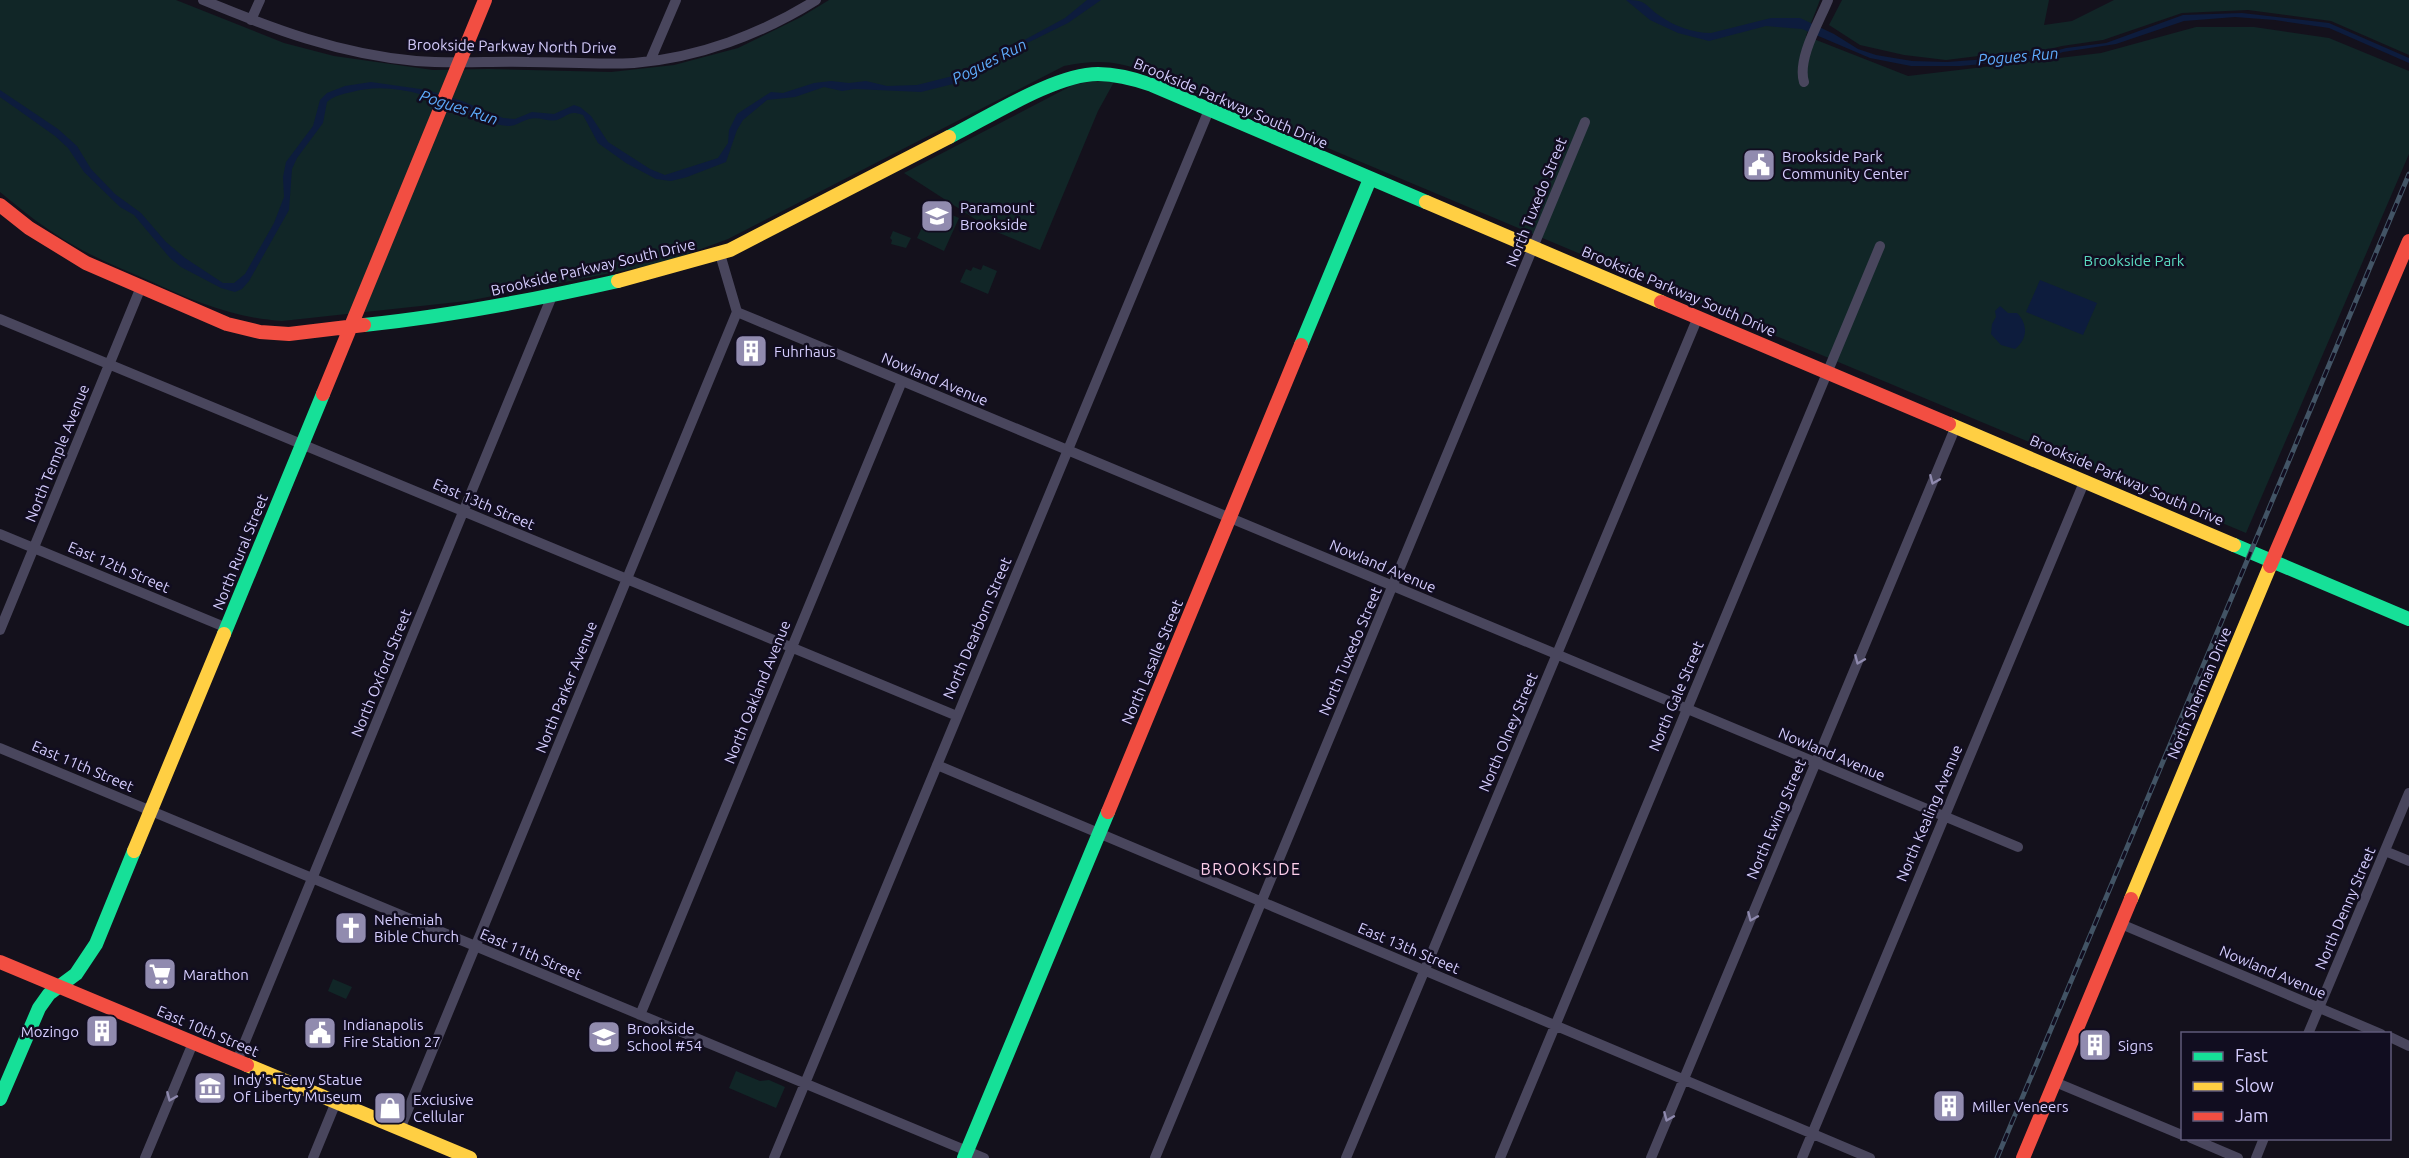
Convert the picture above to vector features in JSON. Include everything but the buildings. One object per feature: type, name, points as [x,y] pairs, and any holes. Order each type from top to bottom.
[{"type":"main road","name":"North Rural Street","points":[[0,1100],[39,1008],[49,994],[76,974],[91,954],[485,0]]},
{"type":"main road","name":"Brookside Parkway South Drive","points":[[0,205],[29,228],[69,254],[222,322],[250,330],[284,334],[350,328],[480,310],[552,296],[645,275],[720,254],[1070,76],[1097,72],[1118,74],[1209,110],[2409,619]]},
{"type":"main road","name":"North Lasalle Street","points":[[966,1154],[1370,179]]},
{"type":"main road","name":"North Sherman Drive","points":[[2023,1158],[2272,561],[2409,241]]},
{"type":"main road","name":"East 10th Street","points":[[0,962],[470,1158]]},
{"type":"street","name":"Brookside Parkway North Drive","points":[[203,0],[279,32],[333,47],[416,61],[620,63],[650,62],[687,55],[777,22],[816,0]]},
{"type":"street","points":[[251,20],[260,0]]},
{"type":"street","points":[[650,62],[676,0]]},
{"type":"street","points":[[1804,82],[1801,72],[1811,40],[1828,0]]},
{"type":"street","name":"North Dearborn Street","points":[[774,1158],[1209,110]]},
{"type":"street","name":"North Tuxedo Street","points":[[1155,1158],[1585,122]]},
{"type":"street","name":"North Gale Street","points":[[1500,1158],[1880,246]]},
{"type":"street","points":[[720,254],[737,312]]},
{"type":"street","name":"North Temple Avenue","points":[[0,630],[141,287]]},
{"type":"street","name":"North Oxford Street","points":[[237,1061],[552,296]]},
{"type":"street","name":"Nowland Avenue","points":[[737,312],[2018,847]]},
{"type":"street","name":"North Parker Avenue","points":[[400,1129],[737,312]]},
{"type":"street","name":"North Olney Street","points":[[1346,1158],[1698,317]]},
{"type":"street","name":"East 13th Street","points":[[0,319],[957,716]]},
{"type":"street","name":"North Oakland Avenue","points":[[640,1015],[902,381]]},
{"type":"street","name":"North Ewing Street","points":[[1651,1158],[1956,426]]},
{"type":"street","name":"North Kealing Avenue","points":[[1802,1158],[2085,480]]},
{"type":"street","name":"East 12th Street","points":[[0,534],[227,628]]},
{"type":"street","name":"East 11th Street","points":[[0,748],[640,1015],[966,1154],[984,1158]]},
{"type":"street","name":"East 13th Street","points":[[937,765],[1870,1158]]},
{"type":"street","name":"North Denny Street","points":[[2309,1032],[2409,793]]},
{"type":"street","points":[[2385,851],[2409,861]]},
{"type":"street","name":"Nowland Avenue","points":[[2121,924],[2376,1032]]},
{"type":"street","points":[[2391,1037],[2409,1046]]},
{"type":"street","points":[[145,1158],[193,1043]]},
{"type":"street","points":[[2055,1082],[2181,1135]]},
{"type":"street","points":[[313,1158],[336,1102]]},
{"type":"street","points":[[2196,1140],[2238,1158]]},
{"type":"street","points":[[2256,1158],[2263,1140]]},
{"type":"green space","name":"Brookside Park","points":[[0,0],[176,0],[284,43],[334,56],[433,70],[611,72],[674,65],[738,48],[801,17],[829,0],[1820,0],[1806,36],[1908,76],[2101,53],[2196,27],[2254,27],[2329,38],[2409,71],[2409,154],[2246,533],[1144,71],[1114,63],[1095,62],[1064,66],[728,239],[663,263],[467,301],[282,321],[231,312],[198,302],[93,256],[46,228],[0,192]]},
{"type":"green space","points":[[1842,0],[2049,0],[2044,25],[2072,21],[2114,0],[2409,0],[2409,55],[2331,21],[2248,10],[2182,13],[2103,40],[2029,54],[2003,53],[1946,60],[1904,55],[1860,45],[1829,25]]},
{"type":"green space","points":[[1093,81],[1114,82],[1098,111],[1040,250],[992,230],[904,173],[1073,85]]},
{"type":"green space","points":[[932,206],[959,218],[944,251],[917,238]]},
{"type":"green space","points":[[893,231],[911,238],[906,248],[891,244],[890,238]]},
{"type":"green space","points":[[983,265],[997,271],[988,294],[960,282],[966,269],[971,271],[973,267],[981,270]]},
{"type":"green space","points":[[333,979],[352,987],[346,999],[328,991]]},
{"type":"green space","points":[[736,1071],[760,1081],[769,1080],[785,1087],[776,1108],[729,1088]]},
{"type":"water","name":"Pogues Run","points":[[1087,0],[1101,0],[1068,23],[1017,48],[957,83],[921,92],[855,89],[842,91],[824,87],[795,97],[767,100],[743,120],[737,130],[726,162],[671,181],[656,179],[626,163],[598,143],[583,115],[571,113],[554,120],[532,118],[508,126],[489,122],[435,99],[407,91],[365,89],[332,98],[327,102],[323,123],[297,158],[292,169],[289,210],[249,281],[242,289],[235,292],[221,288],[181,267],[170,258],[134,215],[120,207],[84,172],[68,148],[0,97],[0,90],[58,129],[77,146],[91,169],[115,194],[141,213],[166,242],[185,258],[223,283],[234,283],[245,274],[274,223],[284,197],[283,177],[286,162],[313,126],[320,100],[327,93],[345,86],[371,82],[427,90],[503,118],[515,119],[532,112],[554,114],[574,105],[591,116],[608,142],[650,169],[665,175],[718,158],[728,143],[729,130],[737,114],[771,92],[783,93],[814,83],[831,81],[849,83],[866,81],[887,86],[917,85],[961,74],[1065,18]]},
{"type":"water","points":[[1626,0],[1642,2],[1671,23],[1704,33],[1771,18],[1800,18],[1834,34],[1858,49],[1876,55],[1912,61],[1947,62],[2041,55],[2066,48],[2106,43],[2183,15],[2242,13],[2329,23],[2409,58],[2409,63],[2329,28],[2235,17],[2184,21],[2116,44],[2063,52],[2041,59],[1960,66],[1911,66],[1870,58],[1802,29],[1766,26],[1709,41],[1678,33],[1650,20]]},
{"type":"water","points":[[2040,280],[2097,303],[2083,335],[2026,312]]},
{"type":"water","points":[[2000,306],[2008,313],[2017,313],[2025,327],[2022,341],[2015,349],[2001,345],[1991,334],[1992,324],[1996,317],[1995,311]]},
{"type":"railway","points":[[1997,1158],[2409,174]]},
{"type":"traffic: fast","points":[[949,137],[1022,98],[1062,81],[1081,76],[1112,75],[1152,85],[1426,202]]},
{"type":"traffic: fast","points":[[1301,345],[1370,179]]},
{"type":"traffic: fast","points":[[364,325],[492,307],[618,281]]},
{"type":"traffic: fast","points":[[224,634],[323,394]]},
{"type":"traffic: fast","points":[[2234,545],[2409,619]]},
{"type":"traffic: fast","points":[[964,1158],[1108,812]]},
{"type":"traffic: fast","points":[[0,1099],[39,1008],[49,994],[76,974],[96,944],[134,851]]},
{"type":"traffic: slow","points":[[618,281],[730,250],[949,137]]},
{"type":"traffic: slow","points":[[1426,202],[1661,302]]},
{"type":"traffic: slow","points":[[1949,424],[2234,545]]},
{"type":"traffic: slow","points":[[2131,899],[2270,566]]},
{"type":"traffic: slow","points":[[134,851],[224,634]]},
{"type":"traffic: slow","points":[[247,1065],[470,1158]]},
{"type":"traffic: jam","points":[[323,394],[485,0]]},
{"type":"traffic: jam","points":[[0,205],[29,228],[86,263],[227,324],[260,332],[289,334],[364,325]]},
{"type":"traffic: jam","points":[[2270,566],[2409,241]]},
{"type":"traffic: jam","points":[[1661,302],[1949,424]]},
{"type":"traffic: jam","points":[[1108,812],[1301,345]]},
{"type":"traffic: jam","points":[[2023,1158],[2131,899]]},
{"type":"traffic: jam","points":[[0,962],[247,1065]]},
{"type":"place","name":"Brookside Park Community Center","points":[[1759,165]]},
{"type":"place","name":"Paramount Brookside","points":[[937,216]]},
{"type":"place","name":"Fuhrhaus","points":[[751,351]]},
{"type":"place","name":"Nehemiah Bible Church","points":[[351,928]]},
{"type":"place","name":"Marathon","points":[[160,974]]},
{"type":"place","name":"Mozingo","points":[[102,1031]]},
{"type":"place","name":"Indianapolis Fire Station 27","points":[[320,1033]]},
{"type":"place","name":"Brookside School #54","points":[[604,1037]]},
{"type":"place","name":"Signs","points":[[2095,1045]]},
{"type":"place","name":"Indy's Teeny Statue Of Liberty Museum","points":[[210,1088]]},
{"type":"place","name":"Miller Veneers","points":[[1949,1106]]},
{"type":"place","name":"Exciusive Cellular","points":[[390,1108]]},
{"type":"district","name":"BROOKSIDE","points":[[1251,869]]}]
